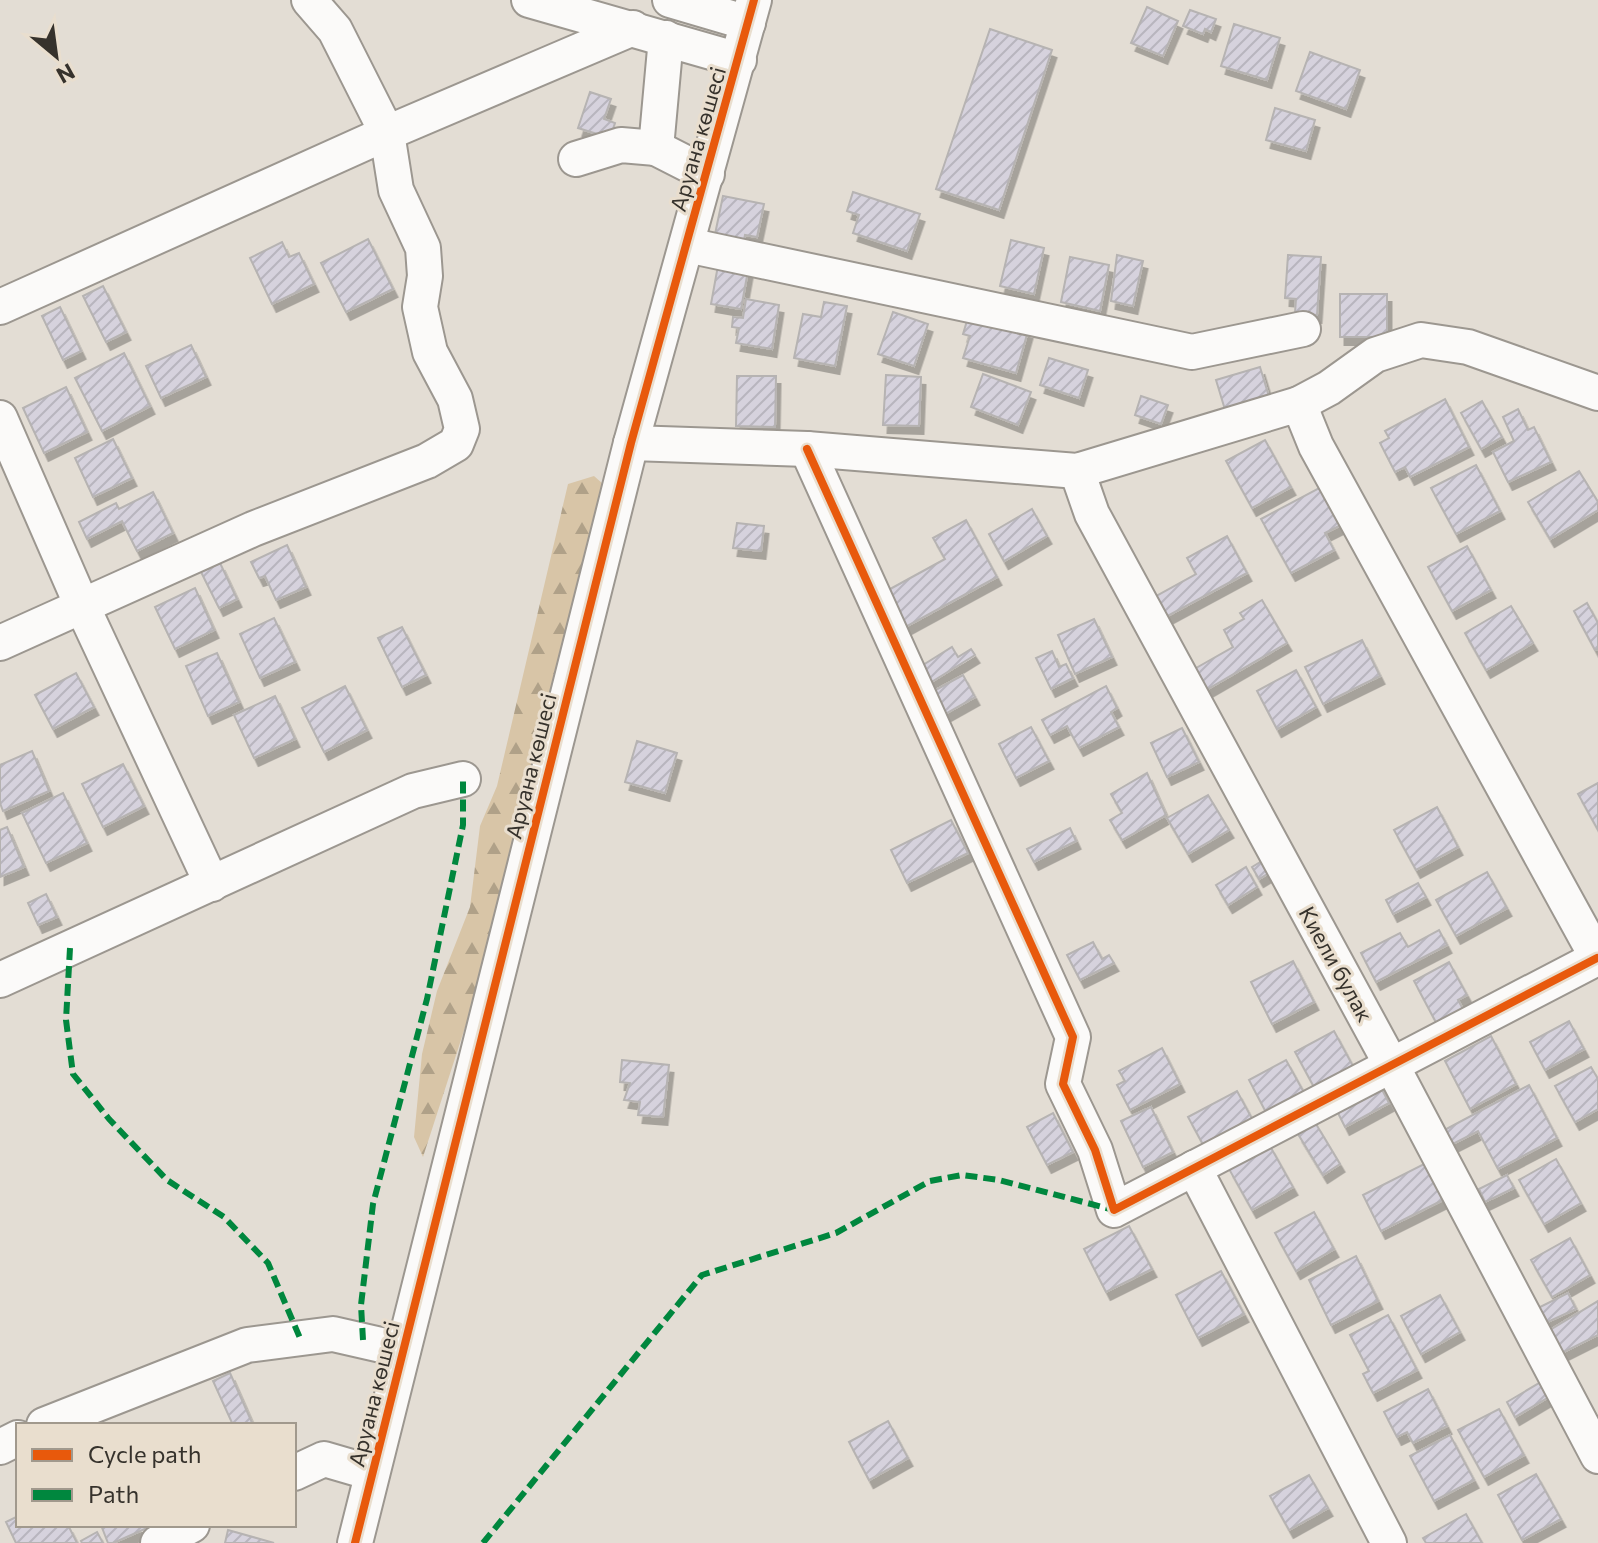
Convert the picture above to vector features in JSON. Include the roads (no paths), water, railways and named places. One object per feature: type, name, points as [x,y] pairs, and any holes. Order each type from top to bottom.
[{"type":"street","points":[[0,643],[253,529],[427,461],[456,444],[462,429],[455,399],[430,352],[420,307],[425,276],[423,248],[396,190],[387,133],[335,30],[309,0]]},
{"type":"street","points":[[529,0],[739,60]]},
{"type":"street","points":[[670,0],[751,12]]},
{"type":"street","name":"Аруана көшесі","points":[[355,1543],[631,443],[751,12]]},
{"type":"street","points":[[0,307],[387,133],[633,28]]},
{"type":"street","points":[[656,148],[666,38]]},
{"type":"street","points":[[576,159],[621,145],[656,148],[707,174]]},
{"type":"street","points":[[687,245],[1192,352],[1303,329]]},
{"type":"street","points":[[631,443],[807,449],[1077,471],[1299,404],[1329,388],[1375,355],[1421,340],[1468,347],[1598,393]]},
{"type":"street","points":[[807,449],[1073,1037],[1063,1084],[1095,1150],[1114,1210],[1598,959],[1316,446],[1299,404]]},
{"type":"street","points":[[0,418],[82,606],[212,884]]},
{"type":"street","name":"Киели булак","points":[[1077,471],[1092,514],[1392,1066],[1598,1456]]},
{"type":"street","points":[[0,980],[413,791],[463,779]]},
{"type":"street","points":[[1194,1168],[1389,1543]]},
{"type":"street","points":[[49,1423],[247,1345],[333,1334],[403,1350]]},
{"type":"street","points":[[296,1472],[324,1459],[372,1473]]},
{"type":"street","points":[[158,1543],[188,1527]]}]
